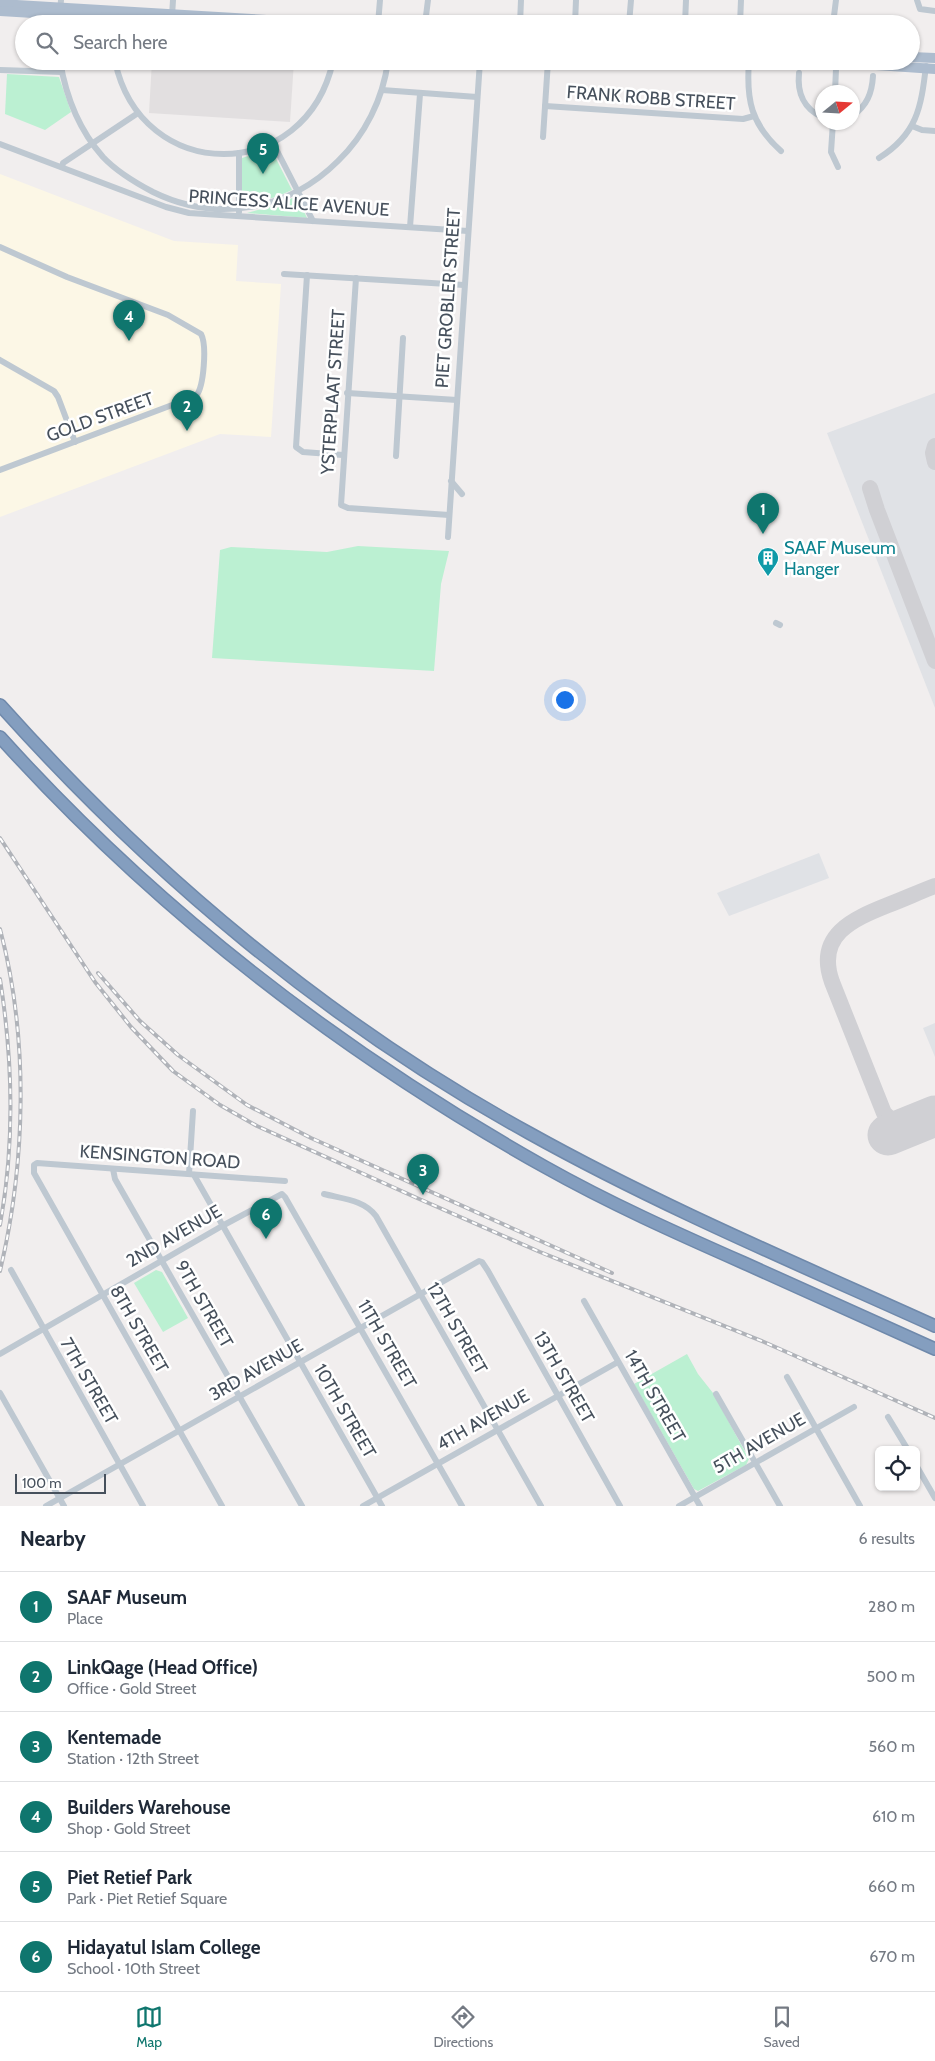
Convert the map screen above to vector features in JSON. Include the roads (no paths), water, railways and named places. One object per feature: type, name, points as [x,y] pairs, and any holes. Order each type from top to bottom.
[{"type":"highway","points":[[0,705],[90,800],[215,915],[328,1003],[441,1081],[526,1132],[613,1178],[935,1326]]},
{"type":"highway","points":[[0,737],[64,805],[150,887],[214,941],[322,1026],[414,1089],[547,1168],[680,1235],[935,1349]]},
{"type":"highway","points":[[840,1283],[935,1318]]},
{"type":"main road","points":[[6,3],[82,15]]},
{"type":"main road","points":[[0,11],[60,11],[124,15]]},
{"type":"street","points":[[172,0],[172,15]]},
{"type":"street","points":[[379,15],[380,0]]},
{"type":"street","points":[[426,15],[428,0]]},
{"type":"street","points":[[520,15],[521,0]]},
{"type":"street","points":[[575,15],[576,0]]},
{"type":"street","points":[[630,15],[631,0]]},
{"type":"street","points":[[685,15],[686,0]]},
{"type":"street","points":[[741,15],[742,0]]},
{"type":"street","points":[[834,15],[836,0]]},
{"type":"street","points":[[917,0],[920,9],[935,11]]},
{"type":"street","points":[[879,158],[900,142],[912,126],[922,100],[931,58]]},
{"type":"street","points":[[0,70],[62,72],[72,108],[93,143],[114,167],[146,188],[171,200],[208,208],[239,209],[270,204],[298,192],[322,176],[350,149],[370,119],[382,90],[386,70]]},
{"type":"street","points":[[118,70],[123,88],[138,113],[159,133],[186,147],[214,154],[239,154],[273,143],[289,132],[307,115],[324,88],[330,70]]},
{"type":"street","name":"PIET GROBLER STREET","points":[[448,537],[479,70]]},
{"type":"street","points":[[543,137],[547,70]]},
{"type":"street","points":[[749,70],[748,94],[754,116],[766,136],[781,151]]},
{"type":"street","points":[[835,70],[835,85]]},
{"type":"street","points":[[799,73],[798,83],[803,101],[815,112]]},
{"type":"street","points":[[860,111],[870,95],[873,76]]},
{"type":"street","points":[[382,90],[477,97]]},
{"type":"street","points":[[410,227],[420,94]]},
{"type":"street","name":"FRANK ROBB STREET","points":[[545,106],[743,119],[754,116]]},
{"type":"street","points":[[62,167],[63,163],[138,113]]},
{"type":"street","points":[[912,126],[922,130],[935,130]]},
{"type":"street","points":[[832,130],[831,152],[838,166]]},
{"type":"street","points":[[273,143],[313,221]]},
{"type":"street","name":"PRINCESS ALICE AVENUE","points":[[0,144],[142,198],[189,213],[468,230]]},
{"type":"street","points":[[238,217],[239,154]]},
{"type":"street","points":[[142,198],[146,188]]},
{"type":"street","name":"GOLD STREET","points":[[0,247],[68,277],[178,319],[196,330],[204,339],[201,386],[196,396],[0,470]]},
{"type":"street","points":[[284,274],[464,285]]},
{"type":"street","points":[[308,275],[296,447],[302,452],[343,455]]},
{"type":"street","name":"YSTERPLAAT STREET","points":[[356,278],[340,500],[344,507],[449,515]]},
{"type":"street","points":[[396,456],[403,338]]},
{"type":"street","points":[[0,360],[54,391],[75,442]]},
{"type":"street","points":[[347,393],[457,400]]},
{"type":"street","points":[[451,481],[462,494]]},
{"type":"street","points":[[192,1174],[193,1111]]},
{"type":"street","name":"KENSINGTON ROAD","points":[[34,1165],[37,1163],[285,1181]]},
{"type":"street","name":"8TH STREET","points":[[34,1165],[34,1173],[222,1506]]},
{"type":"street","name":"9TH STREET","points":[[112,1169],[114,1179],[302,1506]]},
{"type":"street","name":"10TH STREET","points":[[192,1174],[382,1506]]},
{"type":"street","name":"2ND AVENUE","points":[[0,1354],[278,1195],[282,1194],[286,1197]]},
{"type":"street","name":"12TH STREET","points":[[324,1194],[363,1203],[370,1208],[541,1506]]},
{"type":"street","name":"11TH STREET","points":[[286,1197],[462,1506]]},
{"type":"street","name":"3RD AVENUE","points":[[46,1506],[420,1294],[476,1263],[482,1262]]},
{"type":"street","name":"13TH STREET","points":[[482,1262],[620,1506]]},
{"type":"street","name":"7TH STREET","points":[[11,1270],[42,1329],[143,1506]]},
{"type":"street","name":"14TH STREET","points":[[584,1301],[700,1506]]},
{"type":"street","name":"4TH AVENUE","points":[[363,1506],[618,1362]]},
{"type":"street","points":[[787,1377],[860,1506]]},
{"type":"street","points":[[0,1393],[64,1506]]},
{"type":"street","points":[[716,1394],[780,1506]]},
{"type":"street","name":"5TH AVENUE","points":[[679,1506],[854,1407]]},
{"type":"street","points":[[888,1417],[906,1446]]},
{"type":"street","points":[[920,1472],[935,1498]]},
{"type":"railway","points":[[0,838],[95,982],[131,1027],[173,1071],[220,1105],[257,1126],[540,1252],[764,1342],[935,1418]]},
{"type":"railway","points":[[0,929],[16,1013],[20,1056],[21,1100],[15,1187],[0,1271]]},
{"type":"railway","points":[[98,973],[140,1021],[178,1055],[247,1105],[311,1138],[612,1273]]},
{"type":"railway","points":[[0,979],[10,1071],[8,1164],[0,1225]]},
{"type":"place","name":"Piet Retief Park","points":[[263,174]]},
{"type":"place","name":"Builders Warehouse","points":[[129,341]]},
{"type":"place","name":"LinkQage (Head Office)","points":[[187,431]]},
{"type":"place","name":"SAAF Museum","points":[[763,534]]},
{"type":"place","name":"SAAF Museum Hanger","points":[[768,577]]},
{"type":"place","name":"Kentemade","points":[[423,1195]]},
{"type":"place","name":"Hidayatul Islam College","points":[[266,1239]]}]
